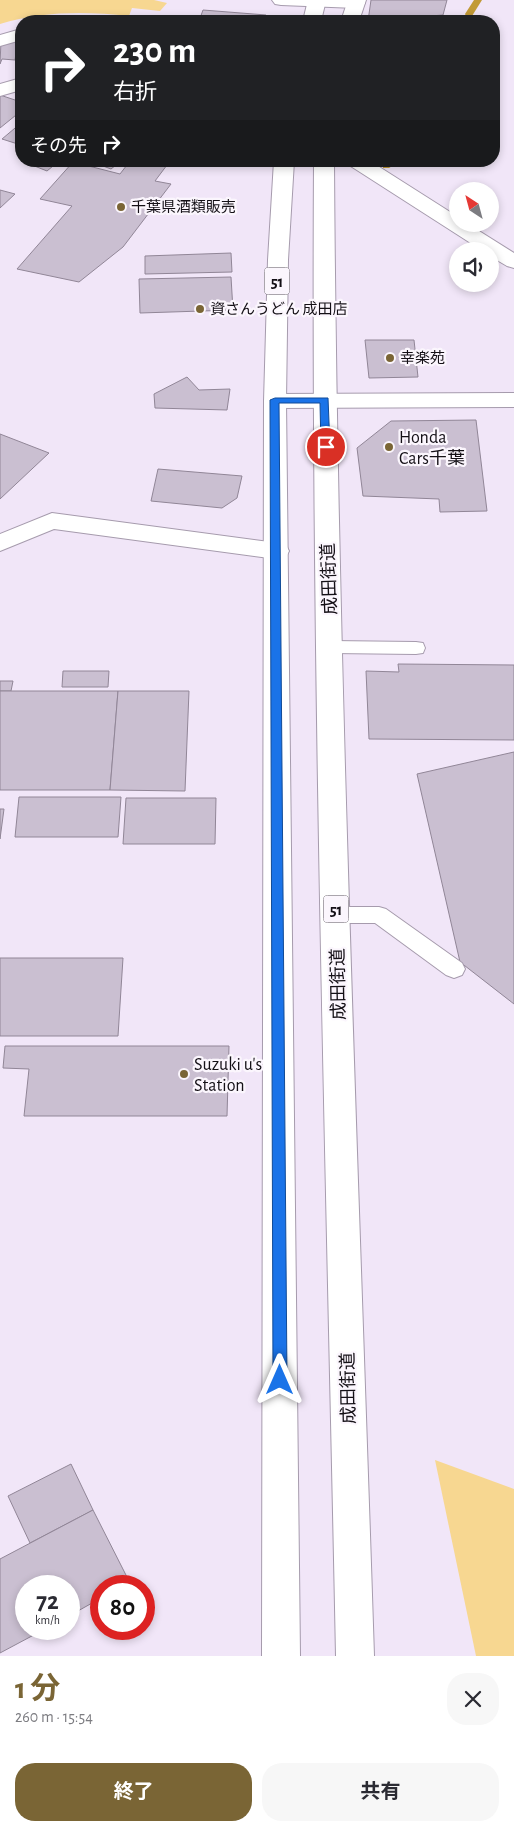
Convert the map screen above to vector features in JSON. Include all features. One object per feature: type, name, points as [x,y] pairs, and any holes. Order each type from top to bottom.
[{"type":"main road","points":[[281,0],[357,1],[352,15]]},
{"type":"main road","points":[[314,15],[317,1]]},
{"type":"main road","points":[[0,40],[15,36]]},
{"type":"main road","points":[[0,90],[15,86]]},
{"type":"main road","name":"51","points":[[281,1656],[275,400],[278,260],[284,167]]},
{"type":"main road","name":"成田街道","points":[[324,167],[325,400],[355,1656]]},
{"type":"main road","points":[[365,167],[514,262]]},
{"type":"main road","points":[[275,400],[512,406]]},
{"type":"main road","points":[[0,543],[52,521],[277,551]]},
{"type":"lane","points":[[331,647],[416,648]]},
{"type":"lane","points":[[336,915],[379,914],[454,969]]},
{"type":"shaded area","points":[[0,0],[154,0],[167,3],[160,11],[132,8],[129,15],[64,13],[15,15],[15,20],[0,24]]},
{"type":"shaded area","points":[[435,1460],[514,1489],[514,1656],[476,1656]]},
{"type":"building","points":[[371,0],[447,0],[443,15],[369,15]]},
{"type":"building","points":[[203,10],[266,15],[201,15]]},
{"type":"building","points":[[1,41],[15,41],[15,60],[2,59],[0,64]]},
{"type":"building","points":[[0,95],[15,100],[15,116],[0,128]]},
{"type":"building","points":[[15,128],[15,143],[2,139]]},
{"type":"building","points":[[37,167],[52,167],[47,171]]},
{"type":"building","points":[[69,167],[93,167],[120,174],[125,167],[166,167],[155,181],[171,184],[123,247],[79,282],[17,269],[72,206],[40,199]]},
{"type":"building","points":[[0,190],[15,194],[0,208]]},
{"type":"building","points":[[231,253],[232,272],[145,274],[145,256]]},
{"type":"building","points":[[231,277],[233,310],[140,313],[139,279]]},
{"type":"building","points":[[365,340],[414,340],[418,377],[369,378]]},
{"type":"building","points":[[187,377],[199,390],[230,389],[227,410],[155,408],[154,394]]},
{"type":"building","points":[[476,420],[487,511],[440,512],[439,499],[363,496],[357,448],[391,421]]},
{"type":"building","points":[[0,434],[49,453],[0,499]]},
{"type":"building","points":[[158,469],[242,476],[237,498],[222,508],[151,501]]},
{"type":"building","points":[[398,664],[514,665],[514,740],[369,739],[366,671],[399,672]]},
{"type":"building","points":[[63,671],[109,671],[108,687],[62,687]]},
{"type":"building","points":[[0,681],[13,681],[11,691],[0,691]]},
{"type":"building","points":[[0,691],[118,691],[110,790],[0,790]]},
{"type":"building","points":[[118,691],[189,691],[185,791],[110,790]]},
{"type":"building","points":[[514,752],[514,1004],[460,962],[417,774]]},
{"type":"building","points":[[19,797],[121,797],[118,837],[15,837]]},
{"type":"building","points":[[126,798],[216,798],[215,844],[123,844]]},
{"type":"building","points":[[0,809],[4,809],[0,839]]},
{"type":"building","points":[[0,958],[123,958],[118,1036],[0,1036]]},
{"type":"building","points":[[5,1046],[229,1046],[227,1116],[24,1116],[29,1069],[3,1068]]},
{"type":"building","points":[[71,1464],[93,1510],[30,1543],[8,1496]]},
{"type":"building","points":[[93,1510],[126,1575],[90,1575],[90,1604],[80,1610],[80,1575],[15,1575],[15,1640],[24,1640],[0,1653],[0,1559]]},
{"type":"waterway","points":[[469,14],[478,0]]},
{"type":"place","name":"千葉県酒類販売","points":[[121,207]]},
{"type":"place","name":"資さんうどん 成田店","points":[[200,309]]},
{"type":"place","name":"幸楽苑","points":[[390,358]]},
{"type":"place","name":"Honda Cars千葉","points":[[389,447]]},
{"type":"place","name":"Suzuki u's Station","points":[[184,1074]]},
{"type":"route","points":[[280,1380],[275,400],[325,400],[326,447]]}]
